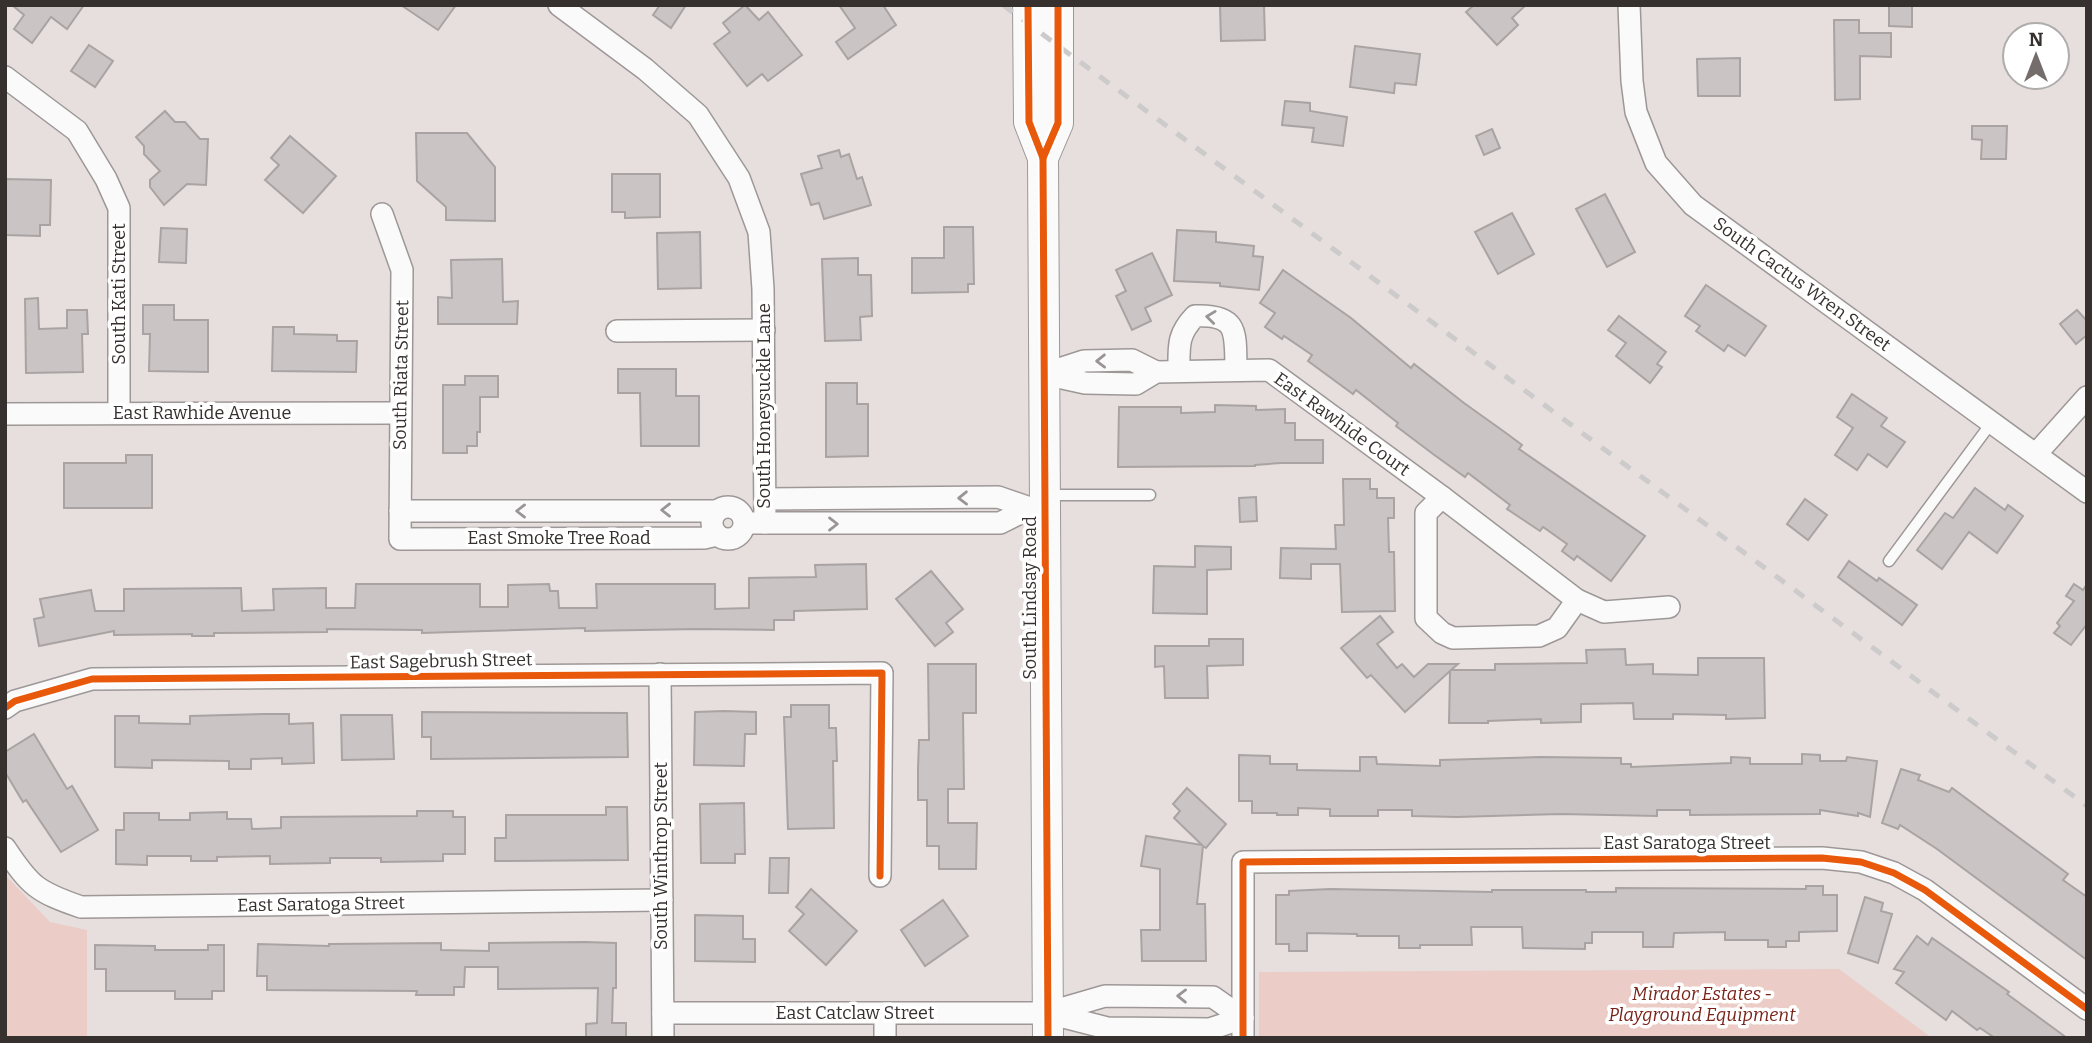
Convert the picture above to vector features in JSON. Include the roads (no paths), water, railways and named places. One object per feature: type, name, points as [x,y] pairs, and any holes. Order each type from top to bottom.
[{"type":"main road","name":"South Lindsay Road","points":[[1028,5],[1029,122],[1043,158],[1044,374],[1040,504],[1048,1025]]},
{"type":"main road","name":"South Lindsay Road","points":[[1043,158],[1058,123],[1058,5]]},
{"type":"street","name":"South Honeysuckle Lane","points":[[559,5],[645,69],[698,115],[739,178],[759,232],[763,289],[765,499],[755,523]]},
{"type":"street","name":"South Cactus Wren Street","points":[[1629,5],[1636,112],[1656,163],[1693,205],[2087,492]]},
{"type":"street","name":"South Kati Street","points":[[5,77],[77,131],[106,179],[119,208],[119,412]]},
{"type":"street","name":"South Riata Street","points":[[382,214],[402,270],[400,539]]},
{"type":"street","points":[[1180,371],[1179,344],[1184,328],[1195,316],[1215,315],[1227,320],[1235,334],[1236,370]]},
{"type":"street","points":[[617,331],[764,330]]},
{"type":"street","name":"East Rawhide Court","points":[[1044,374],[1084,361],[1132,360],[1156,372],[1269,370],[1442,496],[1577,600],[1604,612],[1669,607]]},
{"type":"street","points":[[2036,454],[2087,397]]},
{"type":"street","name":"East Rawhide Avenue","points":[[5,414],[400,413]]},
{"type":"street","points":[[1442,496],[1426,513],[1426,618],[1442,633],[1453,638],[1539,636],[1557,628],[1577,600]]},
{"type":"street","points":[[765,499],[998,497],[1040,504]]},
{"type":"street","points":[[717,535],[712,520],[717,510],[727,507],[737,509],[755,523],[1000,523],[1040,504]]},
{"type":"street","points":[[553,510],[553,539]]},
{"type":"street","points":[[614,510],[614,539]]},
{"type":"street","name":"East Smoke Tree Road","points":[[400,511],[717,510]]},
{"type":"street","name":"East Smoke Tree Road","points":[[400,539],[704,538],[717,535],[727,540],[737,537],[755,523]]},
{"type":"street","name":"East Sagebrush Street","points":[[5,708],[15,701],[92,679],[882,673],[880,876]]},
{"type":"street","name":"South Winthrop Street","points":[[660,674],[663,1038]]},
{"type":"street","name":"East Saratoga Street","points":[[5,848],[25,878],[48,896],[80,907],[662,900]]},
{"type":"street","name":"East Saratoga Street","points":[[1243,1028],[1242,862],[1822,858],[1861,862],[1894,873],[1925,890],[2087,1009]]},
{"type":"street","name":"East Catclaw Street","points":[[1048,1025],[1105,996],[1213,997],[1243,1028]]},
{"type":"street","name":"East Catclaw Street","points":[[663,1013],[885,1013],[1107,1028],[1243,1028]]},
{"type":"street","points":[[885,1013],[885,1038]]},
{"type":"lane","points":[[1889,561],[1992,422]]},
{"type":"lane","points":[[1040,504],[1150,495]]},
{"type":"railway","points":[[1003,5],[2087,806]]},
{"type":"park label","name":"Mirador Estates - Playground Equipment","points":[[1702,1004]]}]
